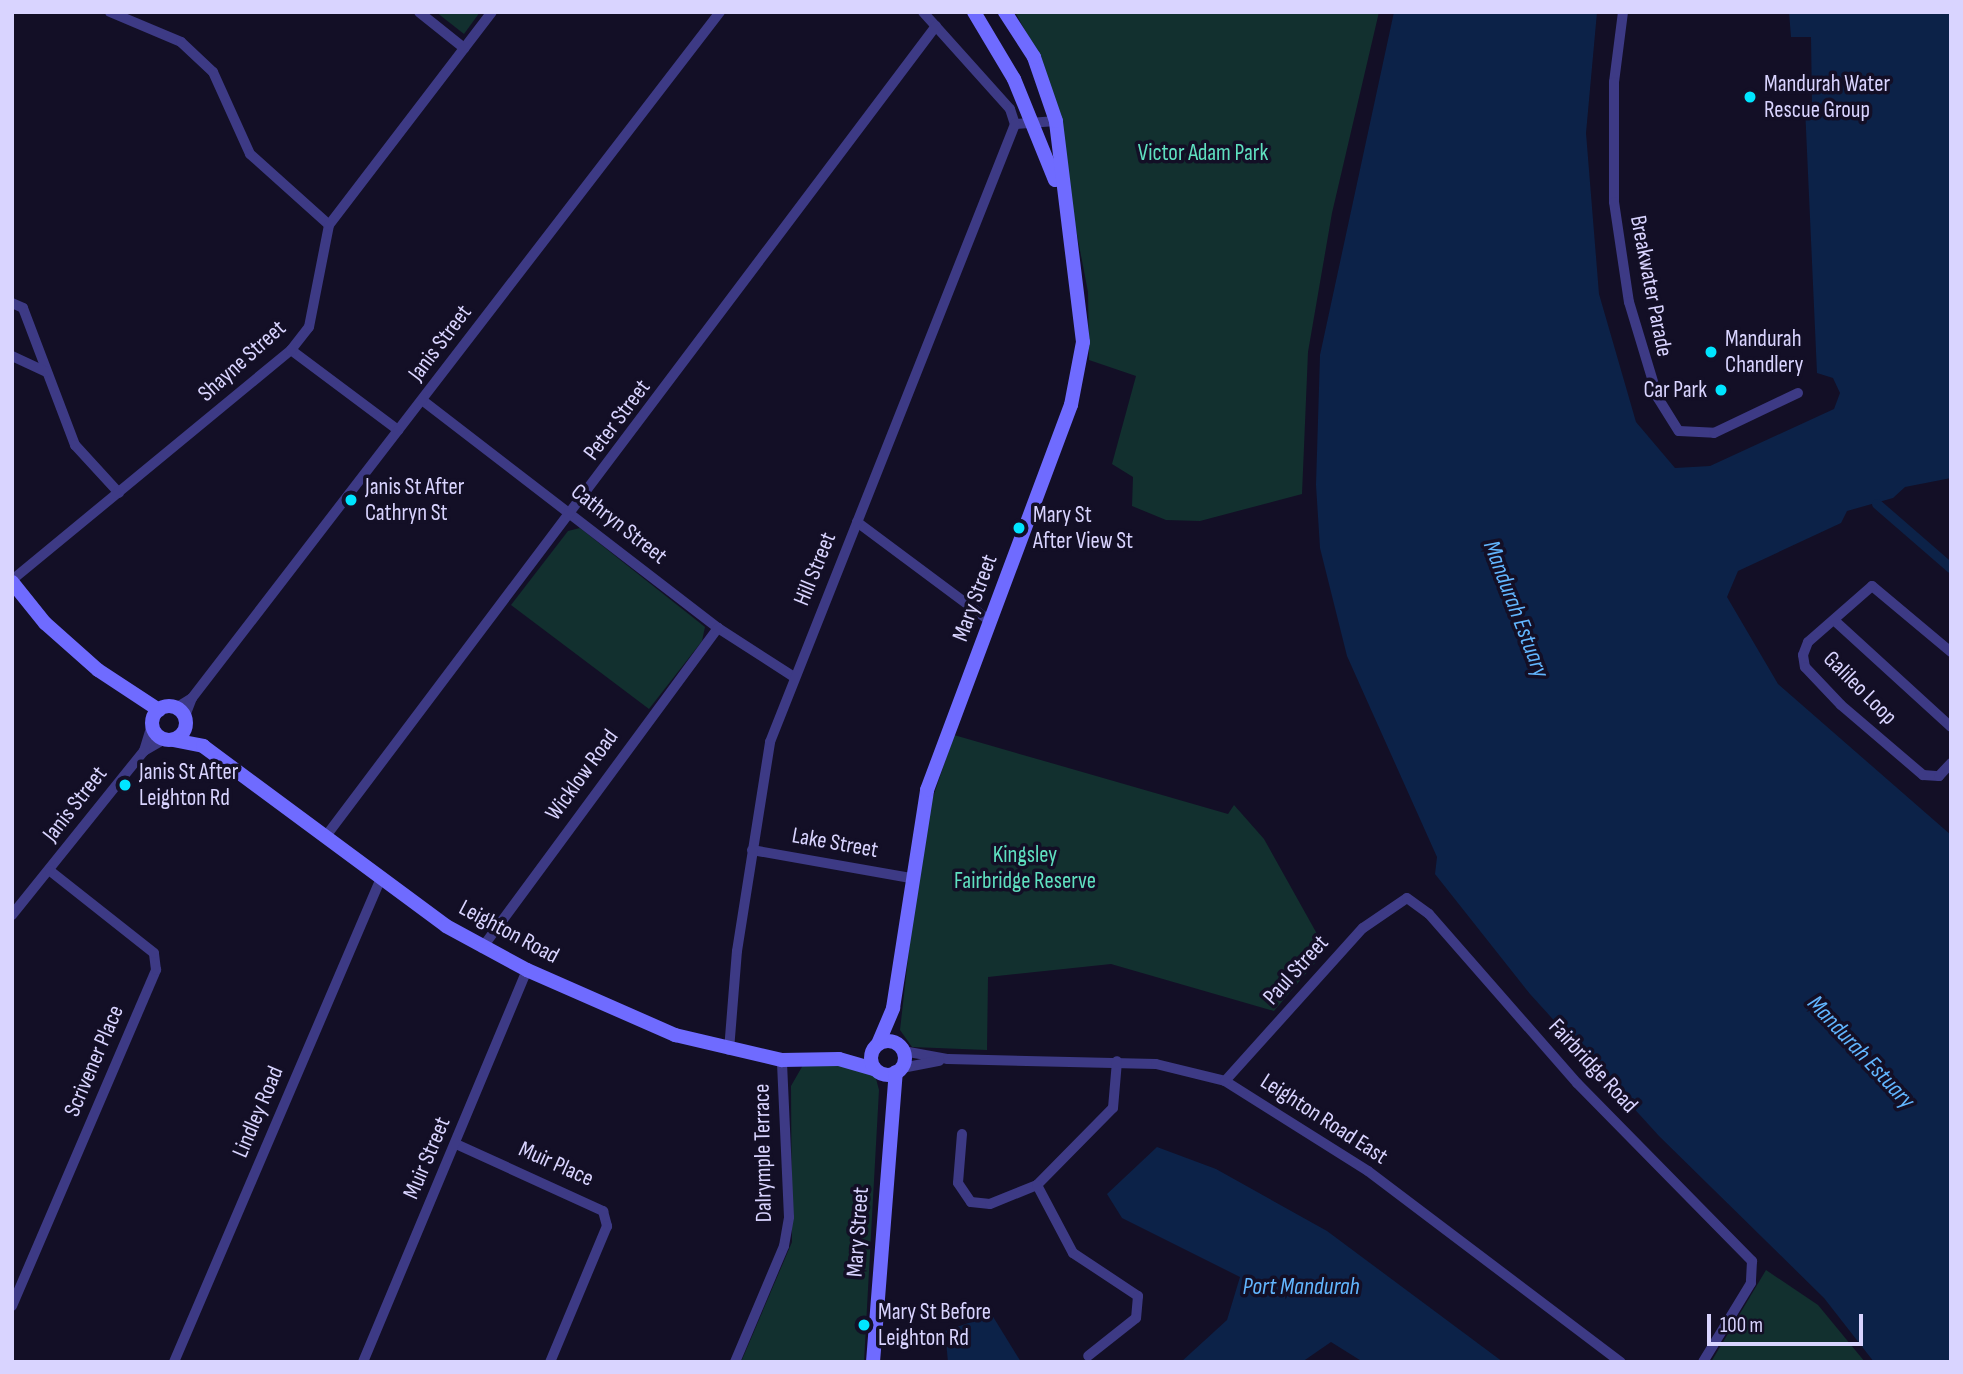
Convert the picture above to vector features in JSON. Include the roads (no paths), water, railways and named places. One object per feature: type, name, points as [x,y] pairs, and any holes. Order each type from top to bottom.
[{"type":"street","points":[[110,12],[181,42],[213,72],[250,154],[329,225]]},
{"type":"street","points":[[418,12],[464,48]]},
{"type":"street","name":"Shayne Street","points":[[12,581],[291,350],[309,327],[329,225],[492,12]]},
{"type":"street","name":"Janis Street","points":[[182,716],[192,698],[720,12]]},
{"type":"street","points":[[923,12],[1010,109],[1014,124],[1056,121]]},
{"type":"street","name":"Mary Street","points":[[974,12],[1035,124],[1063,204]]},
{"type":"street","name":"Mary Street","points":[[889,1106],[877,1071],[875,1046],[893,1008],[911,878],[927,790],[991,622],[1079,370],[1082,303],[1063,204],[1056,121],[1034,57],[1005,12]]},
{"type":"street","name":"Breakwater Parade","points":[[1623,12],[1614,82],[1614,202],[1629,302],[1658,398],[1679,431],[1713,433],[1798,393]]},
{"type":"street","name":"Peter Street","points":[[326,836],[573,514],[936,26]]},
{"type":"street","name":"Hill Street","points":[[729,1050],[752,850],[770,742],[1014,124]]},
{"type":"street","points":[[12,303],[23,308],[75,445],[119,493]]},
{"type":"street","points":[[291,350],[398,430]]},
{"type":"street","points":[[12,356],[47,372]]},
{"type":"street","name":"Cathryn Street","points":[[422,400],[718,628],[794,677]]},
{"type":"street","points":[[857,522],[991,622]]},
{"type":"street","points":[[12,581],[45,623],[153,715],[169,740],[182,716],[153,715]]},
{"type":"street","name":"Galileo Loop","points":[[1951,652],[1872,586],[1808,642],[1805,667],[1923,775],[1938,776],[1951,763]]},
{"type":"street","points":[[1835,621],[1951,727]]},
{"type":"street","name":"Wicklow Road","points":[[482,948],[718,628]]},
{"type":"street","name":"Janis Street","points":[[12,915],[144,751],[153,715]]},
{"type":"street","name":"Leighton Road","points":[[182,716],[202,746],[381,878],[482,948],[675,1035],[729,1050],[782,1060],[839,1059],[877,1071]]},
{"type":"street","name":"Janis Street","points":[[144,751],[169,740]]},
{"type":"street","name":"Leighton Road","points":[[169,740],[202,746]]},
{"type":"street","name":"Lake Street","points":[[752,850],[911,878]]},
{"type":"street","name":"Scrivener Place","points":[[12,1306],[156,970],[153,953],[50,871]]},
{"type":"street","name":"Lindley Road","points":[[174,1362],[381,878]]},
{"type":"street","name":"Paul Street","points":[[1225,1081],[1363,928],[1407,898]]},
{"type":"street","name":"Fairbridge Road","points":[[1407,898],[1752,1261],[1751,1283],[1703,1362]]},
{"type":"street","name":"Muir Street","points":[[363,1362],[527,970]]},
{"type":"street","name":"Mary Street","points":[[873,1362],[889,1106],[902,1048],[893,1008]]},
{"type":"street","points":[[875,1046],[902,1048]]},
{"type":"street","name":"Leighton Road","points":[[839,1059],[875,1046]]},
{"type":"street","name":"Leighton Road East","points":[[902,1048],[948,1059],[1116,1061],[1225,1081],[1368,1171],[1621,1362]]},
{"type":"street","name":"Leighton Road East","points":[[899,1070],[948,1059]]},
{"type":"street","name":"Dalrymple Terrace","points":[[735,1362],[784,1246],[789,1217],[782,1060]]},
{"type":"street","points":[[962,1134],[958,1183],[971,1202],[990,1204],[1037,1185],[1114,1108],[1116,1061]]},
{"type":"street","points":[[877,1071],[899,1070]]},
{"type":"street","name":"Muir Place","points":[[456,1144],[603,1211],[607,1226],[550,1362]]},
{"type":"street","points":[[1037,1185],[1073,1253],[1138,1296],[1136,1318],[1088,1356]]},
{"type":"water","name":"Mandurah Estuary","points":[[1394,12],[1597,12],[1586,133],[1599,294],[1636,422],[1675,468],[1710,466],[1834,409],[1840,393],[1833,378],[1817,373],[1805,107],[1812,106],[1811,37],[1791,37],[1789,12],[1951,12],[1951,478],[1905,487],[1893,498],[1847,511],[1841,523],[1738,571],[1727,597],[1778,684],[1951,835],[1951,1362],[1874,1362],[1824,1298],[1659,1136],[1530,994],[1435,874],[1437,857],[1347,656],[1320,548],[1316,485],[1320,355]]},
{"type":"water","name":"Port Mandurah","points":[[1157,1147],[1216,1169],[1327,1231],[1503,1362],[1363,1362],[1331,1342],[1302,1362],[1181,1362],[1227,1320],[1240,1277],[1122,1218],[1107,1194]]},
{"type":"water","points":[[992,1315],[1021,1362],[948,1362],[945,1331]]},
{"type":"waterway","points":[[1877,504],[1951,568]]},
{"type":"place","name":"Mandurah Water Rescue Group","points":[[1750,97]]},
{"type":"place","name":"Mandurah Chandlery","points":[[1711,352]]},
{"type":"place","name":"Car Park","points":[[1721,390]]},
{"type":"place","name":"Janis St After Cathryn St","points":[[351,500]]},
{"type":"place","name":"Mary St After View St","points":[[1019,528]]},
{"type":"place","name":"Janis St After Leighton Rd","points":[[125,785]]},
{"type":"place","name":"Mary St Before Leighton Rd","points":[[864,1325]]},
{"type":"park label","name":"Victor Adam Park","points":[[1203,153]]},
{"type":"park label","name":"Kingsley Fairbridge Reserve","points":[[1025,868]]}]
